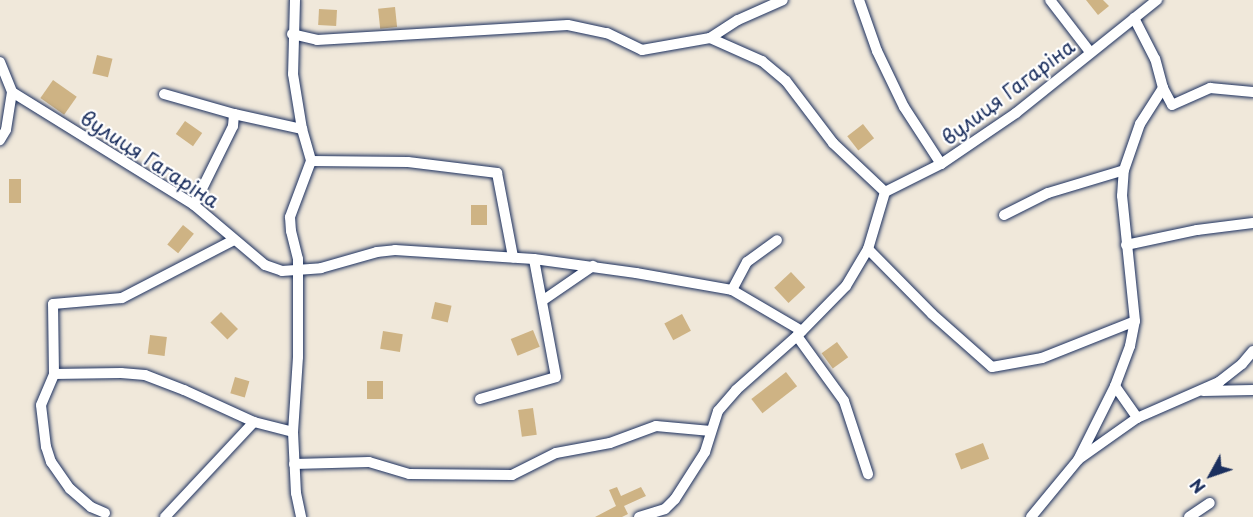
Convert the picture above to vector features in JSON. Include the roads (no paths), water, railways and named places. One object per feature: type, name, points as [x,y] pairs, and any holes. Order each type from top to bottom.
[{"type":"street","points":[[296,0],[292,34],[292,74],[310,161],[290,217],[298,259],[298,357],[293,432],[294,464],[301,517]]},
{"type":"street","points":[[292,34],[317,40],[568,24],[607,33],[642,50],[710,38],[738,20],[783,0]]},
{"type":"street","points":[[859,0],[877,51],[904,107],[941,164]]},
{"type":"street","points":[[1050,0],[1090,52]]},
{"type":"street","name":"вулиця Гагаріна","points":[[885,192],[941,164],[1016,113],[1157,0]]},
{"type":"street","points":[[1134,18],[1155,59],[1163,88],[1172,105],[1210,88],[1253,92]]},
{"type":"street","points":[[639,517],[665,509],[682,491],[705,452],[718,411],[736,390],[800,333],[846,286],[868,249],[885,192],[833,143],[786,81],[762,61],[710,38]]},
{"type":"street","points":[[0,62],[12,92],[6,130],[0,140]]},
{"type":"street","points":[[1031,517],[1078,460],[1115,386],[1130,346],[1135,321],[1122,196],[1124,170],[1140,124],[1163,88]]},
{"type":"street","name":"вулиця Гагаріна","points":[[12,92],[194,205],[265,266],[282,271],[321,268],[377,252],[395,250],[534,259],[732,290],[800,333]]},
{"type":"street","points":[[164,94],[234,114],[302,129]]},
{"type":"street","points":[[194,205],[233,126],[234,114]]},
{"type":"street","points":[[310,161],[408,162],[497,173],[513,257]]},
{"type":"street","points":[[1004,215],[1048,193],[1124,170]]},
{"type":"street","points":[[1126,244],[1197,230],[1253,223]]},
{"type":"street","points":[[105,513],[75,494],[51,462],[41,405],[54,374],[53,304],[122,298],[234,240]]},
{"type":"street","points":[[732,290],[747,262],[777,240]]},
{"type":"street","points":[[868,249],[932,314],[992,367],[1042,358],[1135,321]]},
{"type":"street","points":[[480,399],[556,377],[534,259]]},
{"type":"street","points":[[542,301],[593,267]]},
{"type":"street","points":[[800,333],[844,402],[868,474]]},
{"type":"street","points":[[1078,460],[1137,418],[1219,382],[1242,364],[1253,351]]},
{"type":"street","points":[[54,374],[145,375],[254,422],[293,432]]},
{"type":"street","points":[[1115,386],[1137,418]]},
{"type":"street","points":[[1199,391],[1253,390]]},
{"type":"street","points":[[165,517],[254,422]]},
{"type":"street","points":[[294,464],[369,462],[409,474],[512,475],[556,453],[610,443],[656,426],[711,431]]},
{"type":"street","points":[[1189,517],[1210,503]]}]
